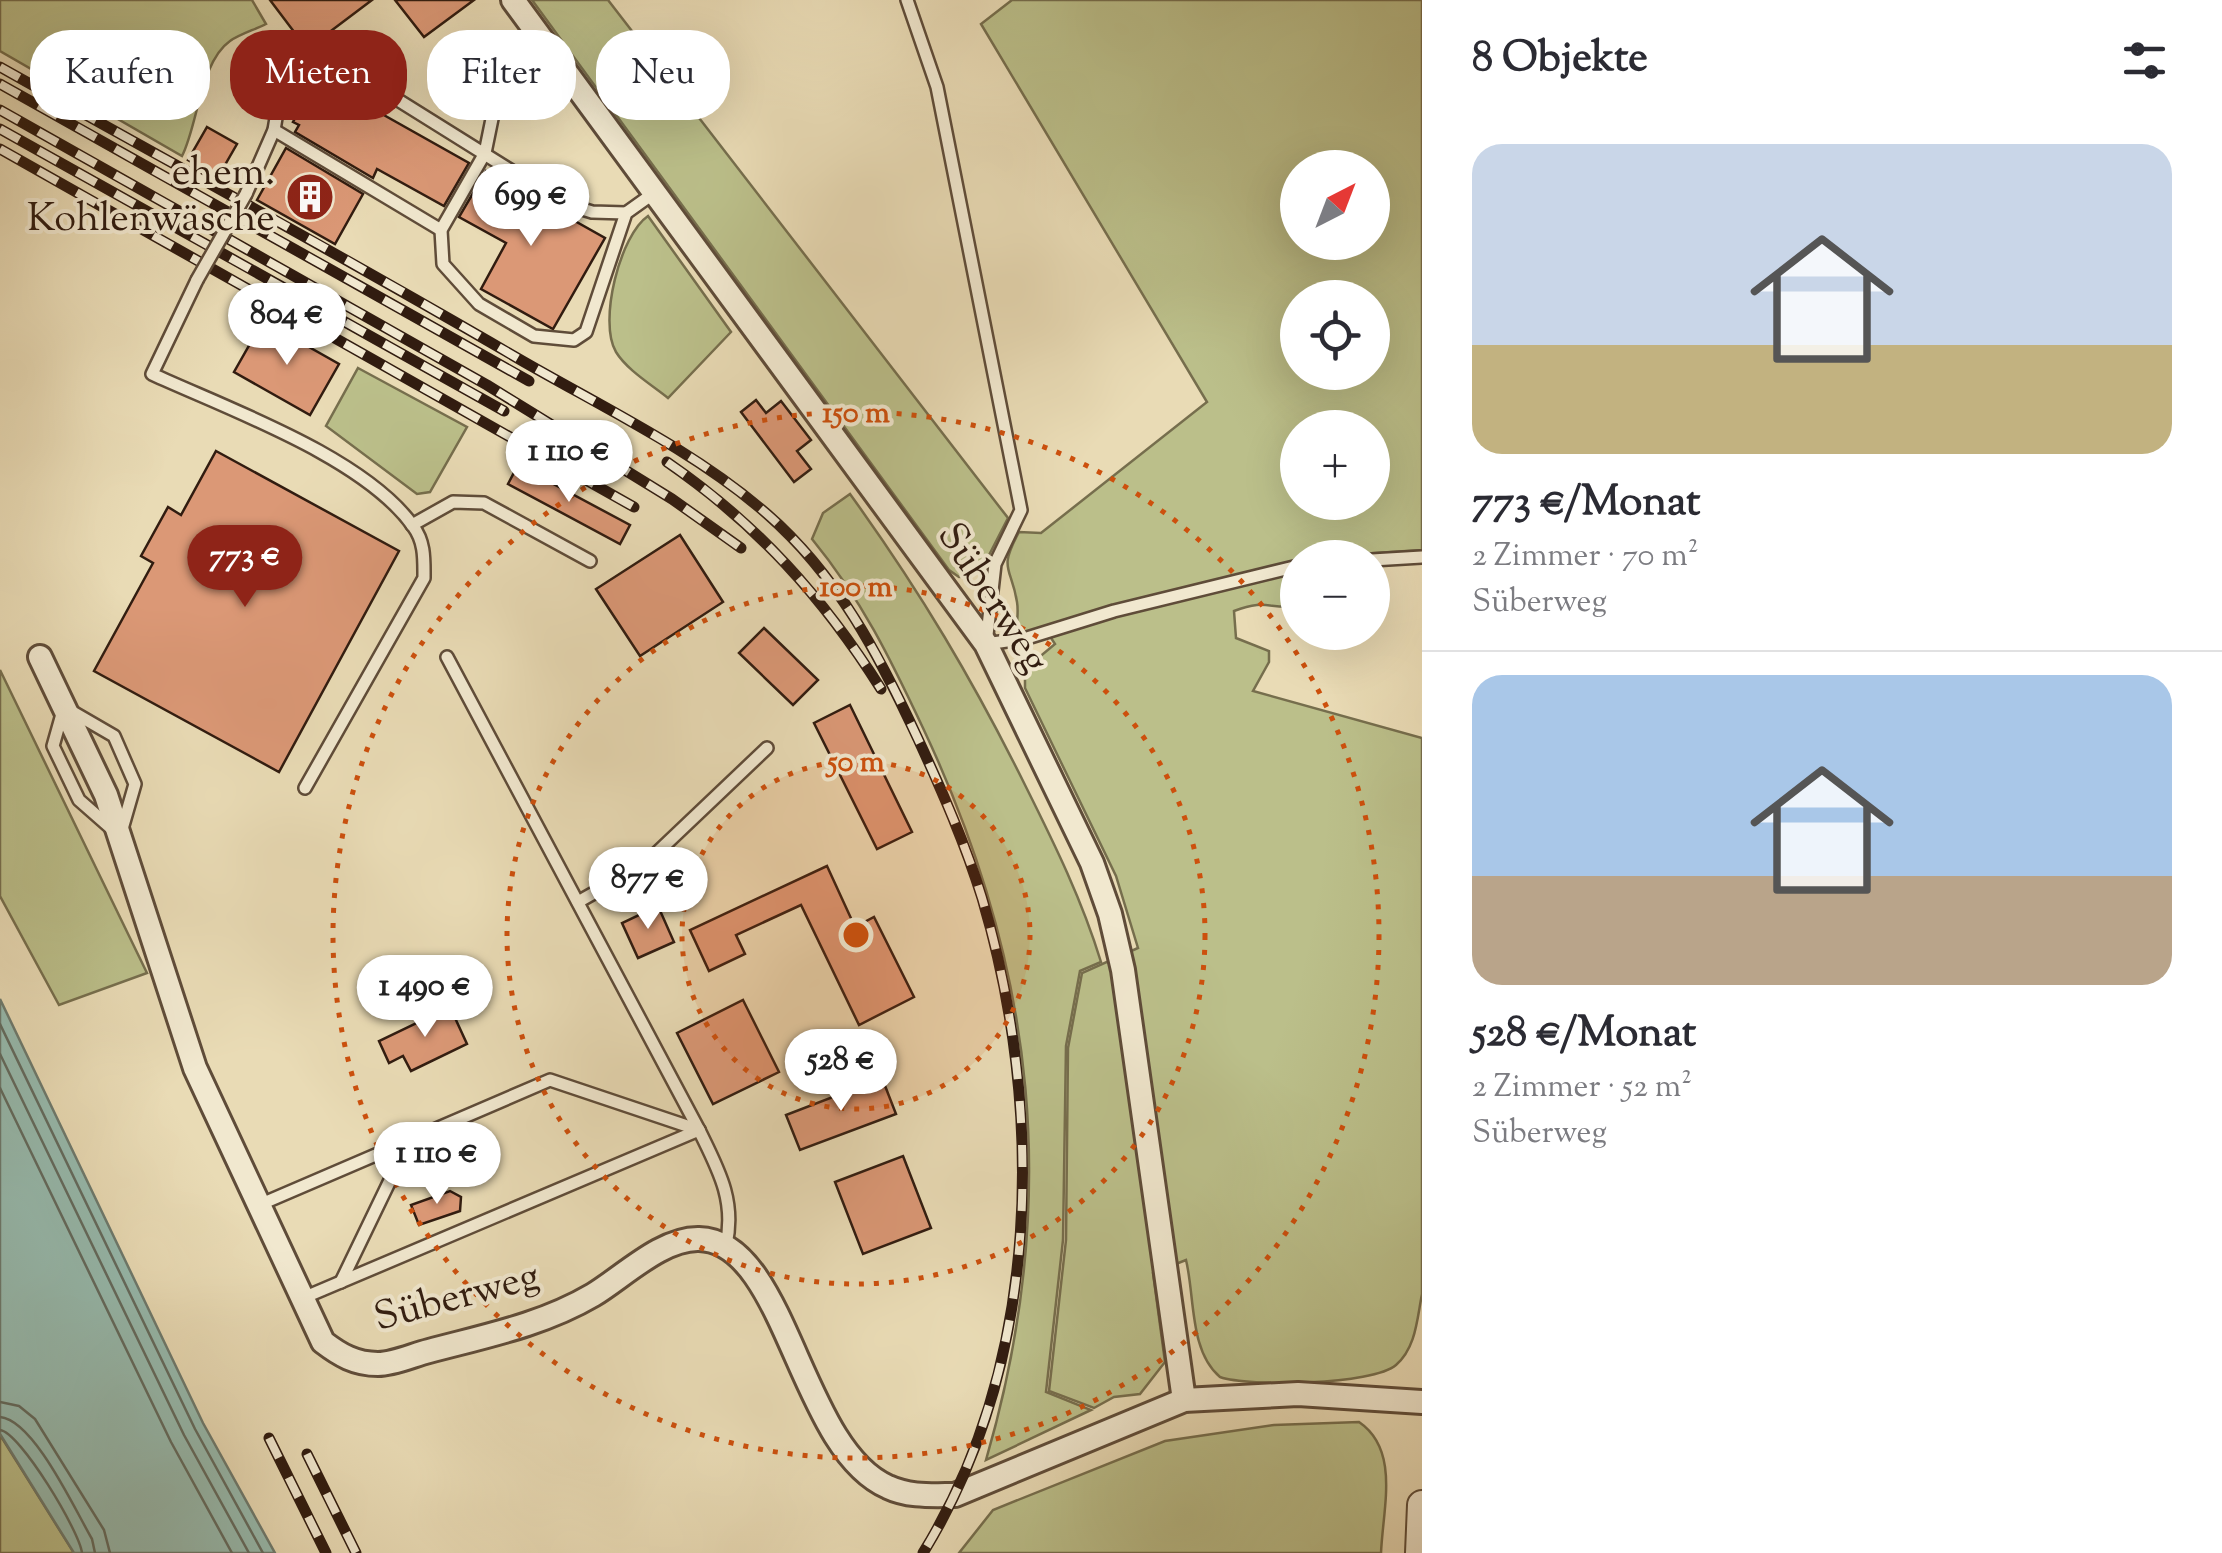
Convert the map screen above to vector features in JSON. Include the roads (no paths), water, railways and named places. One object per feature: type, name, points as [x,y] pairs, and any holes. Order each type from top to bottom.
[{"type":"street","name":"Süberweg","points":[[512,0],[534,30]]},
{"type":"street","name":"Süberweg","points":[[576,87],[986,644],[1092,863],[1110,914],[1123,970],[1184,1400]]},
{"type":"street","name":"Süberweg","points":[[40,658],[106,794],[195,1068],[323,1342],[344,1358],[378,1364],[543,1321],[666,1248],[697,1238],[726,1245]]},
{"type":"street","points":[[726,1245],[752,1270],[769,1300],[839,1447],[862,1472],[889,1488],[916,1495],[955,1496],[1184,1400],[1298,1394],[1422,1402]]},
{"type":"street","points":[[1420,1553],[1422,1505]]},
{"type":"lane","points":[[907,0],[937,87],[1021,510],[995,564],[986,644],[1027,638],[1114,611],[1280,570]]},
{"type":"lane","points":[[305,788],[424,578],[424,548],[412,525],[358,478],[311,447],[152,374],[246,194],[274,130],[282,88],[302,60],[334,60],[564,203],[592,212],[626,213]]},
{"type":"lane","points":[[492,120],[485,154],[441,230],[443,264],[478,304],[534,336],[574,340],[586,332],[626,213],[654,193]]},
{"type":"lane","points":[[274,130],[441,230]]},
{"type":"lane","points":[[412,525],[453,502],[484,503],[590,561]]},
{"type":"lane","points":[[1390,559],[1422,557]]},
{"type":"lane","points":[[447,657],[699,1130],[726,1188],[732,1218],[726,1245]]},
{"type":"lane","points":[[64,707],[114,736],[135,784],[120,836]]},
{"type":"lane","points":[[578,902],[646,864],[766,748]]},
{"type":"lane","points":[[260,1205],[550,1080],[699,1130]]},
{"type":"lane","points":[[303,1298],[699,1130]]},
{"type":"lane","points":[[341,1282],[409,1140]]},
{"type":"water","points":[[0,999],[203,1423],[275,1553],[74,1553],[0,1434]]},
{"type":"railway","points":[[0,67],[325,248],[710,470],[792,538],[854,618],[903,708],[968,857],[1002,979],[1016,1063],[1022,1148],[1020,1233],[1010,1317],[991,1399],[962,1478],[923,1553]]},
{"type":"railway","points":[[0,84],[529,381]]},
{"type":"railway","points":[[0,110],[487,385],[672,499],[741,548]]},
{"type":"railway","points":[[0,129],[504,411]]},
{"type":"railway","points":[[0,149],[634,507]]},
{"type":"railway","points":[[667,462],[730,511],[786,564],[836,623],[881,689]]},
{"type":"railway","points":[[269,1438],[326,1553]]},
{"type":"railway","points":[[307,1454],[356,1553]]},
{"type":"place","name":"ehem. Kohlenwäsche","points":[[310,197]]}]
